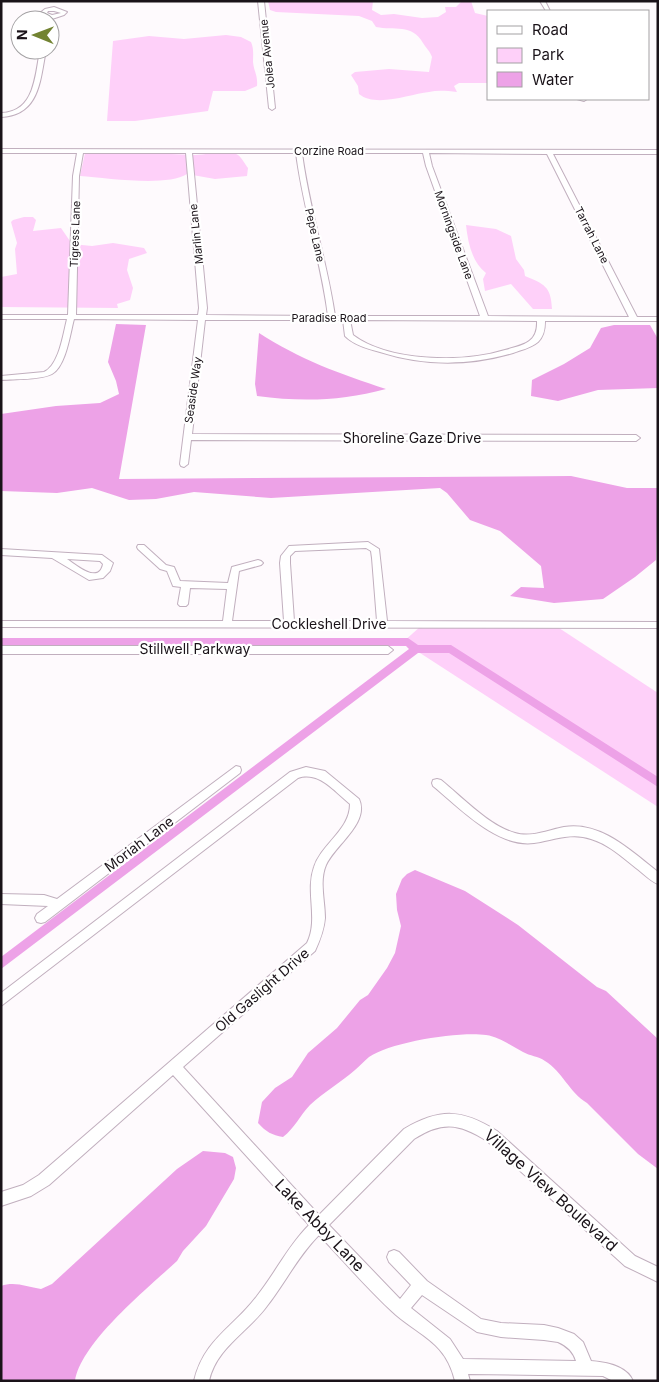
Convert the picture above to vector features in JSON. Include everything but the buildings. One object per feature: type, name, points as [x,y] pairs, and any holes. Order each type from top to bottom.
[{"type":"street","name":"Jolea Avenue","points":[[261,1],[272,108]]},
{"type":"street","points":[[1,115],[8,115],[26,106],[36,81],[41,60]]},
{"type":"street","name":"Corzine Road","points":[[1,150],[80,152],[658,152]]},
{"type":"street","name":"Marlin Lane","points":[[190,151],[203,317]]},
{"type":"street","name":"Pepe Lane","points":[[299,151],[306,196],[330,297],[332,318]]},
{"type":"street","name":"Tigress Lane","points":[[1,378],[35,376],[52,371],[59,361],[71,317],[76,226],[76,176],[80,152]]},
{"type":"street","name":"Morningside Lane","points":[[426,152],[432,176],[485,319]]},
{"type":"street","name":"Tarrah Lane","points":[[549,152],[634,319]]},
{"type":"street","name":"Paradise Road","points":[[1,317],[658,319]]},
{"type":"street","name":"Seaside Way","points":[[184,464],[203,317]]},
{"type":"street","points":[[346,318],[350,336],[360,343],[404,356],[453,360],[492,356],[528,345],[538,338],[541,329],[541,319]]},
{"type":"street","name":"Shoreline Gaze Drive","points":[[187,437],[636,438]]},
{"type":"street","points":[[289,624],[285,563],[292,548],[368,545],[374,550],[377,558],[382,624]]},
{"type":"street","points":[[141,547],[163,567],[171,569],[176,584],[233,586]]},
{"type":"street","points":[[1,552],[102,558],[108,563],[107,569],[100,576],[89,576],[54,556]]},
{"type":"street","points":[[228,624],[235,569],[258,563]]},
{"type":"street","points":[[183,604],[186,584]]},
{"type":"street","name":"Cockleshell Drive","points":[[1,624],[658,625]]},
{"type":"street","name":"Stillwell Parkway","points":[[1,650],[388,650]]},
{"type":"street","name":"Moriah Lane","points":[[41,918],[236,770]]},
{"type":"street","name":"Old Gaslight Drive","points":[[1,1000],[294,775],[306,771],[321,774],[352,798],[356,810],[319,869],[319,929],[316,940],[311,947],[44,1180],[26,1191],[1,1199]]},
{"type":"street","points":[[437,783],[499,831],[513,838],[527,840],[572,831],[589,832],[610,843],[658,879]]},
{"type":"street","points":[[1,899],[44,900],[57,904]]},
{"type":"street","name":"Lake Abby Lane","points":[[174,1067],[318,1224],[401,1310],[434,1332],[446,1344],[462,1374]]},
{"type":"street","name":"Village View Boulevard","points":[[201,1381],[203,1369],[212,1354],[260,1305],[291,1255],[318,1224],[408,1134],[423,1124],[441,1119],[459,1119],[477,1125],[492,1136],[630,1261],[658,1275]]},
{"type":"street","points":[[394,1258],[421,1284],[466,1318],[486,1329],[550,1334],[572,1342],[579,1348],[585,1369]]},
{"type":"street","points":[[401,1310],[421,1284]]},
{"type":"street","points":[[462,1374],[604,1369],[620,1376],[626,1381]]},
{"type":"green space","points":[[268,1],[373,1],[372,10],[381,15],[394,14],[422,18],[438,17],[446,12],[445,7],[456,7],[462,1],[471,1],[475,13],[487,16],[487,83],[459,83],[454,86],[457,92],[432,91],[384,100],[366,98],[359,94],[358,86],[351,75],[355,72],[389,69],[429,72],[432,57],[419,37],[408,30],[376,27],[372,21],[359,16],[276,12],[270,10]]},
{"type":"green space","points":[[226,35],[241,37],[251,42],[257,86],[245,91],[213,91],[208,111],[135,121],[107,121],[113,41],[149,36],[184,39]]},
{"type":"green space","points":[[228,152],[238,155],[248,168],[247,176],[215,179],[187,174],[166,180],[120,180],[80,176],[85,153],[198,155]]},
{"type":"green space","points":[[24,217],[33,217],[36,220],[33,231],[61,228],[72,244],[92,246],[113,243],[144,248],[147,253],[129,259],[127,270],[133,288],[130,300],[117,304],[118,308],[1,307],[1,277],[17,274],[15,249],[17,243],[11,222]]},
{"type":"green space","points":[[466,225],[496,229],[511,236],[516,259],[524,270],[525,276],[545,287],[550,295],[552,309],[533,309],[511,284],[485,291],[483,279],[486,273],[474,258]]},
{"type":"green space","points":[[421,626],[559,628],[658,693],[658,807],[403,642]]},
{"type":"water","points":[[116,324],[146,325],[119,479],[571,476],[627,488],[658,488],[656,560],[603,599],[554,603],[510,596],[521,587],[544,588],[541,566],[500,531],[470,520],[447,493],[440,488],[271,498],[194,492],[156,499],[129,500],[92,488],[57,493],[1,491],[1,414],[56,406],[100,403],[119,394],[108,362]]},
{"type":"water","points":[[614,325],[650,325],[658,339],[658,388],[598,390],[558,401],[531,396],[532,380],[590,348],[601,328]]},
{"type":"water","points":[[259,333],[289,351],[320,365],[386,389],[354,396],[306,400],[257,396],[255,384]]},
{"type":"water","points":[[415,870],[465,891],[518,925],[597,987],[606,991],[658,1039],[658,1169],[638,1154],[575,1093],[551,1065],[501,1040],[486,1035],[443,1036],[408,1042],[379,1052],[369,1057],[310,1105],[291,1130],[283,1137],[269,1133],[258,1123],[262,1102],[275,1088],[292,1077],[308,1053],[337,1028],[360,1000],[368,995],[387,968],[395,953],[401,926],[396,894],[402,879]]},
{"type":"water","points":[[203,1151],[225,1153],[233,1157],[236,1168],[234,1179],[206,1226],[183,1251],[177,1261],[117,1316],[102,1333],[80,1366],[75,1381],[1,1381],[1,1286],[16,1284],[41,1289],[52,1284],[177,1169]]},
{"type":"waterway","points":[[1,642],[408,642],[416,649]]},
{"type":"waterway","points":[[1,964],[416,649]]},
{"type":"waterway","points":[[416,649],[451,649],[658,783]]}]
